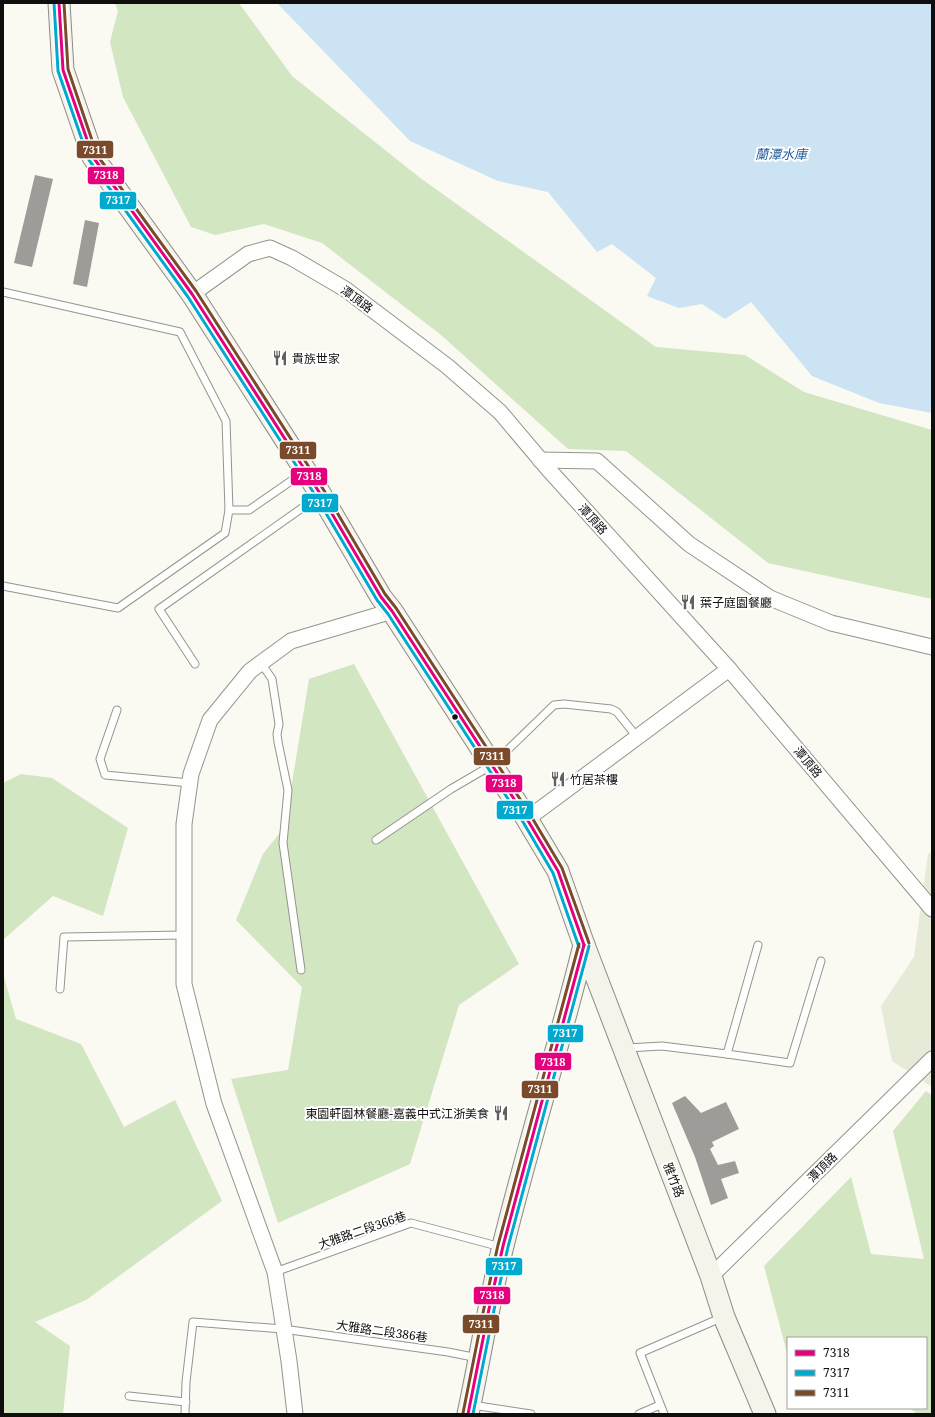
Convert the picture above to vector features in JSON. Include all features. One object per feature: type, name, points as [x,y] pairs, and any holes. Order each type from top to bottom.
[{"type":"main road","name":"雅竹路","points":[[59,3],[63,70],[93,157],[192,294],[321,495],[381,597],[392,611],[527,819],[558,871],[584,945],[711,1276],[724,1317],[765,1414]]},
{"type":"main road","points":[[469,1409],[478,1358],[521,1174],[584,945]]},
{"type":"street","name":"潭頂路","points":[[192,294],[248,254],[270,248],[292,258],[345,289],[447,366],[500,412],[540,460],[730,669],[932,909]]},
{"type":"street","points":[[540,460],[598,461],[689,544],[770,598],[831,623],[932,647]]},
{"type":"street","points":[[295,1414],[289,1361],[275,1272],[214,1104],[184,984],[184,824],[191,774],[210,720],[250,671],[291,641],[392,611]]},
{"type":"street","points":[[527,819],[730,669]]},
{"type":"street","name":"潭頂路","points":[[711,1276],[932,1059]]},
{"type":"lane","points":[[3,292],[180,332],[226,421],[229,510],[225,533],[118,608],[3,586]]},
{"type":"lane","points":[[229,510],[249,510],[306,471]]},
{"type":"lane","points":[[196,664],[159,609],[321,495]]},
{"type":"lane","points":[[261,663],[272,679],[279,724],[277,734],[278,742],[288,790],[283,843],[300,970]]},
{"type":"lane","points":[[376,840],[451,790],[492,765],[554,705],[564,704],[610,709],[617,712],[637,738]]},
{"type":"lane","points":[[117,710],[100,759],[106,775],[190,783]]},
{"type":"lane","points":[[60,989],[64,937],[184,935]]},
{"type":"lane","points":[[727,1054],[758,945]]},
{"type":"lane","points":[[624,1048],[662,1046],[790,1063],[821,962]]},
{"type":"lane","name":"大雅路二段366巷","points":[[275,1272],[411,1223],[503,1248]]},
{"type":"lane","points":[[664,1414],[640,1353],[724,1317]]},
{"type":"lane","name":"大雅路二段386巷","points":[[186,1402],[186,1382],[193,1322],[283,1329],[448,1352],[478,1358]]},
{"type":"lane","points":[[129,1396],[186,1402],[185,1414]]},
{"type":"lane","points":[[639,1414],[660,1405]]},
{"type":"lane","points":[[469,1409],[531,1414]]},
{"type":"green space","points":[[115,3],[239,3],[292,76],[419,177],[656,347],[745,355],[804,392],[932,430],[932,599],[768,563],[626,451],[568,449],[441,335],[322,243],[264,224],[215,235],[191,227],[123,97],[110,42],[118,11]]},
{"type":"green space","points":[[354,664],[519,964],[459,1005],[410,1164],[278,1223],[231,1079],[288,1070],[302,987],[236,920],[263,854],[285,826],[309,679]]},
{"type":"green space","points":[[21,774],[52,778],[128,828],[103,916],[53,896],[3,940],[3,783]]},
{"type":"green space","points":[[932,852],[932,1087],[892,1061],[881,1006],[914,957],[928,854]]},
{"type":"green space","points":[[3,974],[16,1019],[81,1044],[124,1127],[175,1100],[222,1201],[86,1300],[35,1322],[70,1346],[63,1414],[3,1414]]},
{"type":"green space","points":[[926,1091],[932,1095],[932,1414],[917,1414],[911,1409],[927,1409],[927,1337],[787,1337],[787,1353],[764,1266],[851,1177],[871,1254],[924,1259],[893,1131]]},
{"type":"water","name":"蘭潭水庫","points":[[277,3],[932,3],[932,413],[879,403],[812,376],[751,302],[725,319],[702,304],[679,308],[647,296],[656,278],[612,244],[597,252],[548,192],[498,181],[410,141]]},
{"type":"building","points":[[35,175],[53,179],[32,267],[14,263]]},
{"type":"building","points":[[85,220],[99,223],[87,287],[73,284]]},
{"type":"building","points":[[685,1096],[701,1113],[726,1102],[739,1129],[712,1142],[714,1146],[710,1149],[718,1165],[735,1161],[739,1173],[721,1179],[728,1198],[711,1205],[695,1157],[672,1103]]},
{"type":"transit line","name":"7317","points":[[54,3],[58,71],[89,160],[188,297],[317,498],[377,600],[388,614],[523,822],[553,873],[579,947]]},
{"type":"transit line","name":"7318","points":[[59,3],[63,70],[93,157],[192,294],[321,495],[381,597],[392,611],[527,819],[558,871],[584,945]]},
{"type":"transit line","name":"7311","points":[[64,3],[68,69],[97,155],[196,291],[325,492],[385,594],[396,608],[531,816],[562,868],[589,943]]},
{"type":"transit line","name":"7311","points":[[463,1413],[498,1245],[579,944]]},
{"type":"transit line","name":"7318","points":[[468,1414],[503,1246],[584,945]]},
{"type":"transit line","name":"7317","points":[[473,1414],[508,1247],[589,946]]},
{"type":"place","name":"貴族世家","points":[[280,358]]},
{"type":"place","name":"葉子庭園餐廳","points":[[688,602]]},
{"type":"place","name":"竹居茶樓","points":[[558,779]]},
{"type":"place","name":"東園軒園林餐廳-嘉義中式江浙美食","points":[[501,1113]]}]
